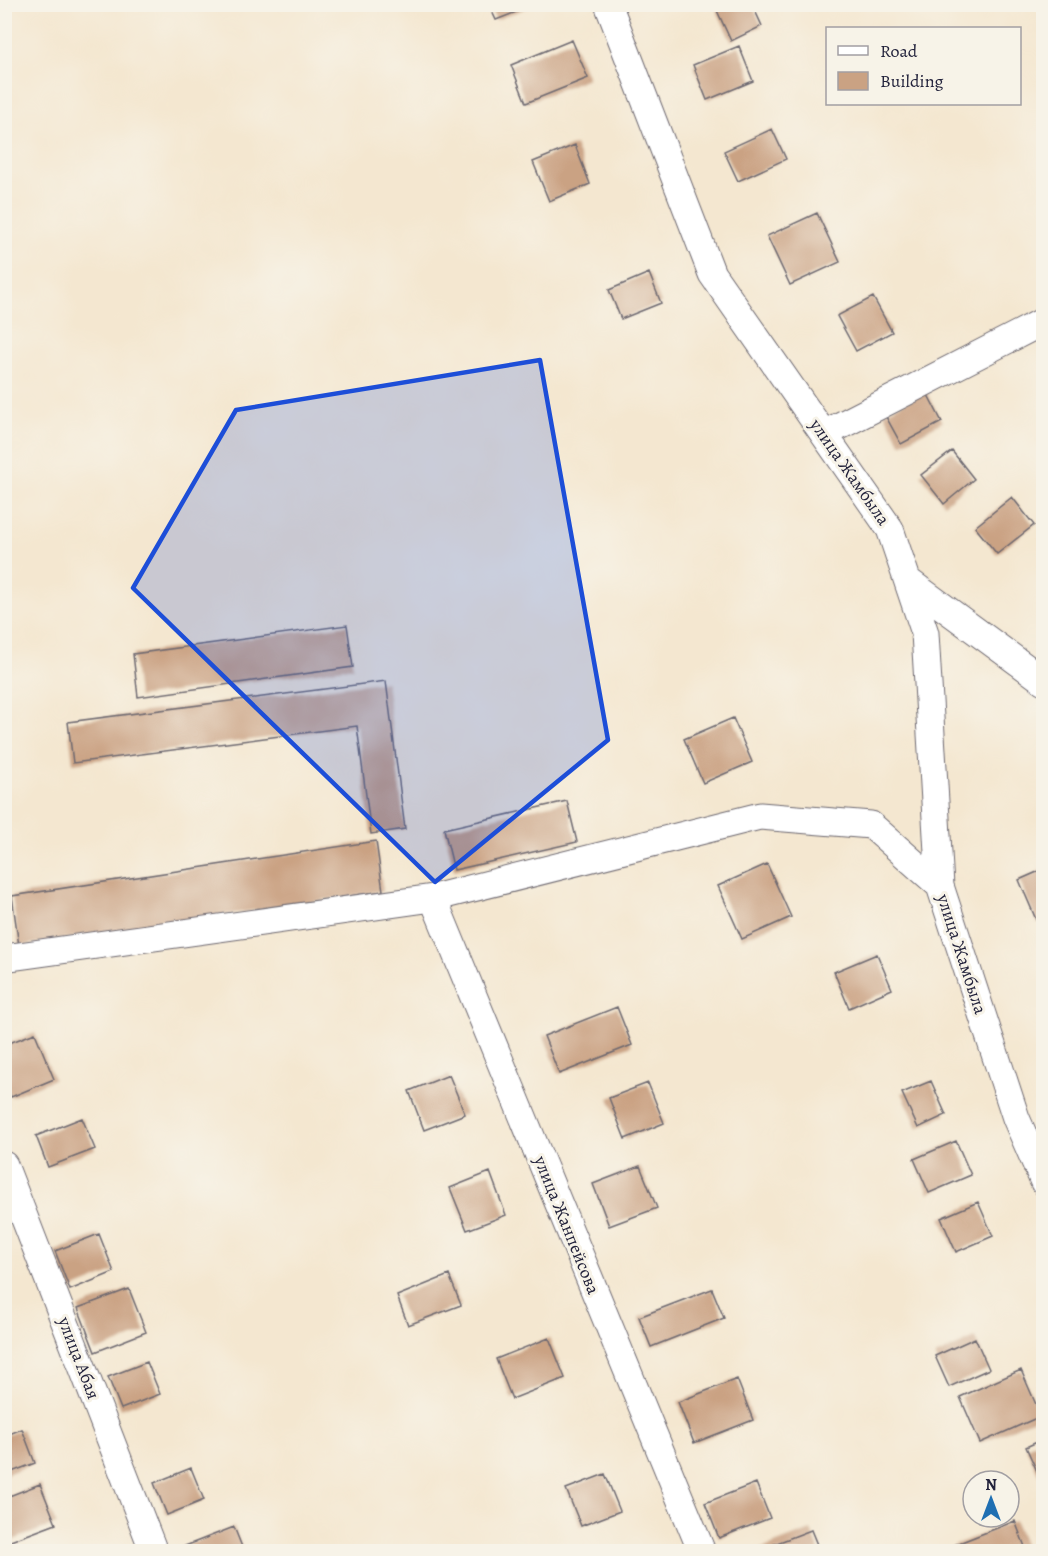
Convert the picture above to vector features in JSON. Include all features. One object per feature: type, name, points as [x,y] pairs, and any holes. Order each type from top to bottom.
[{"type":"street","name":"улица Жамбыла","points":[[608,4],[712,274],[890,529],[925,633],[940,886],[1016,1118],[1044,1182]]},
{"type":"street","points":[[824,434],[1044,321]]},
{"type":"street","points":[[908,581],[1044,681]]},
{"type":"street","points":[[4,957],[433,898],[760,816],[871,825],[940,886]]},
{"type":"street","name":"улица Жанпейсова","points":[[433,898],[702,1551]]},
{"type":"street","name":"улица Абая","points":[[4,1165],[154,1551]]},
{"type":"highlighted area","points":[[540,360],[608,740],[435,882],[133,588],[236,410]]},
{"type":"building","points":[[714,4],[752,4],[762,26],[731,41]]},
{"type":"building","points":[[489,5],[534,5],[496,20]]},
{"type":"building","points":[[572,40],[588,78],[526,103],[511,65]]},
{"type":"building","points":[[739,46],[753,81],[707,100],[693,65]]},
{"type":"building","points":[[772,129],[786,159],[738,181],[724,151]]},
{"type":"building","points":[[575,145],[590,184],[549,201],[533,162]]},
{"type":"building","points":[[817,213],[840,262],[790,285],[767,236]]},
{"type":"building","points":[[649,273],[661,303],[621,319],[609,290]]},
{"type":"building","points":[[873,297],[892,332],[856,351],[837,316]]},
{"type":"building","points":[[926,391],[942,422],[901,444],[884,413]]},
{"type":"building","points":[[952,451],[974,479],[944,504],[921,475]]},
{"type":"building","points":[[1012,497],[1034,525],[997,554],[975,527]]},
{"type":"building","points":[[347,625],[353,667],[138,697],[133,654]]},
{"type":"building","points":[[386,681],[405,829],[371,834],[357,726],[73,763],[68,722]]},
{"type":"building","points":[[733,718],[752,762],[703,783],[684,739]]},
{"type":"building","points":[[567,801],[577,842],[454,870],[444,829]]},
{"type":"building","points":[[376,841],[383,891],[19,946],[12,896]]},
{"type":"building","points":[[767,864],[791,917],[742,939],[718,886]]},
{"type":"building","points":[[1044,869],[1044,922],[1038,924],[1019,880]]},
{"type":"building","points":[[877,954],[892,989],[849,1008],[834,972]]},
{"type":"building","points":[[617,1007],[632,1045],[559,1074],[544,1036]]},
{"type":"building","points":[[35,1033],[54,1079],[11,1097],[4,1080],[4,1045]]},
{"type":"building","points":[[449,1075],[465,1114],[424,1130],[409,1091]]},
{"type":"building","points":[[931,1081],[946,1115],[918,1128],[902,1093]]},
{"type":"building","points":[[648,1083],[664,1123],[625,1139],[609,1098]]},
{"type":"building","points":[[82,1118],[95,1149],[48,1167],[36,1136]]},
{"type":"building","points":[[956,1141],[971,1175],[929,1193],[914,1159]]},
{"type":"building","points":[[640,1166],[657,1208],[609,1226],[593,1184]]},
{"type":"building","points":[[490,1172],[506,1215],[467,1230],[450,1188]]},
{"type":"building","points":[[978,1202],[993,1236],[956,1252],[941,1218]]},
{"type":"building","points":[[99,1234],[114,1272],[70,1290],[55,1251]]},
{"type":"building","points":[[449,1275],[461,1305],[408,1325],[397,1296]]},
{"type":"building","points":[[129,1289],[146,1332],[95,1352],[78,1308]]},
{"type":"building","points":[[712,1289],[724,1318],[651,1347],[639,1317]]},
{"type":"building","points":[[549,1338],[565,1378],[512,1399],[496,1359]]},
{"type":"building","points":[[975,1338],[989,1369],[949,1387],[935,1356]]},
{"type":"building","points":[[147,1362],[160,1394],[121,1409],[108,1377]]},
{"type":"building","points":[[1021,1370],[1041,1416],[980,1443],[960,1397]]},
{"type":"building","points":[[737,1379],[753,1420],[694,1443],[678,1402]]},
{"type":"building","points":[[22,1429],[35,1463],[4,1475],[4,1436]]},
{"type":"building","points":[[1044,1439],[1044,1479],[1041,1480],[1026,1447]]},
{"type":"building","points":[[191,1468],[204,1500],[167,1515],[154,1483]]},
{"type":"building","points":[[605,1474],[620,1511],[581,1526],[566,1489]]},
{"type":"building","points":[[756,1483],[770,1518],[719,1538],[705,1503]]},
{"type":"building","points":[[40,1484],[56,1524],[8,1542],[4,1532],[4,1498]]},
{"type":"building","points":[[234,1527],[244,1552],[181,1552],[180,1548]]},
{"type":"building","points":[[995,1529],[1018,1529],[1027,1552],[957,1552],[954,1545]]},
{"type":"building","points":[[811,1530],[820,1552],[756,1552],[756,1551]]}]
